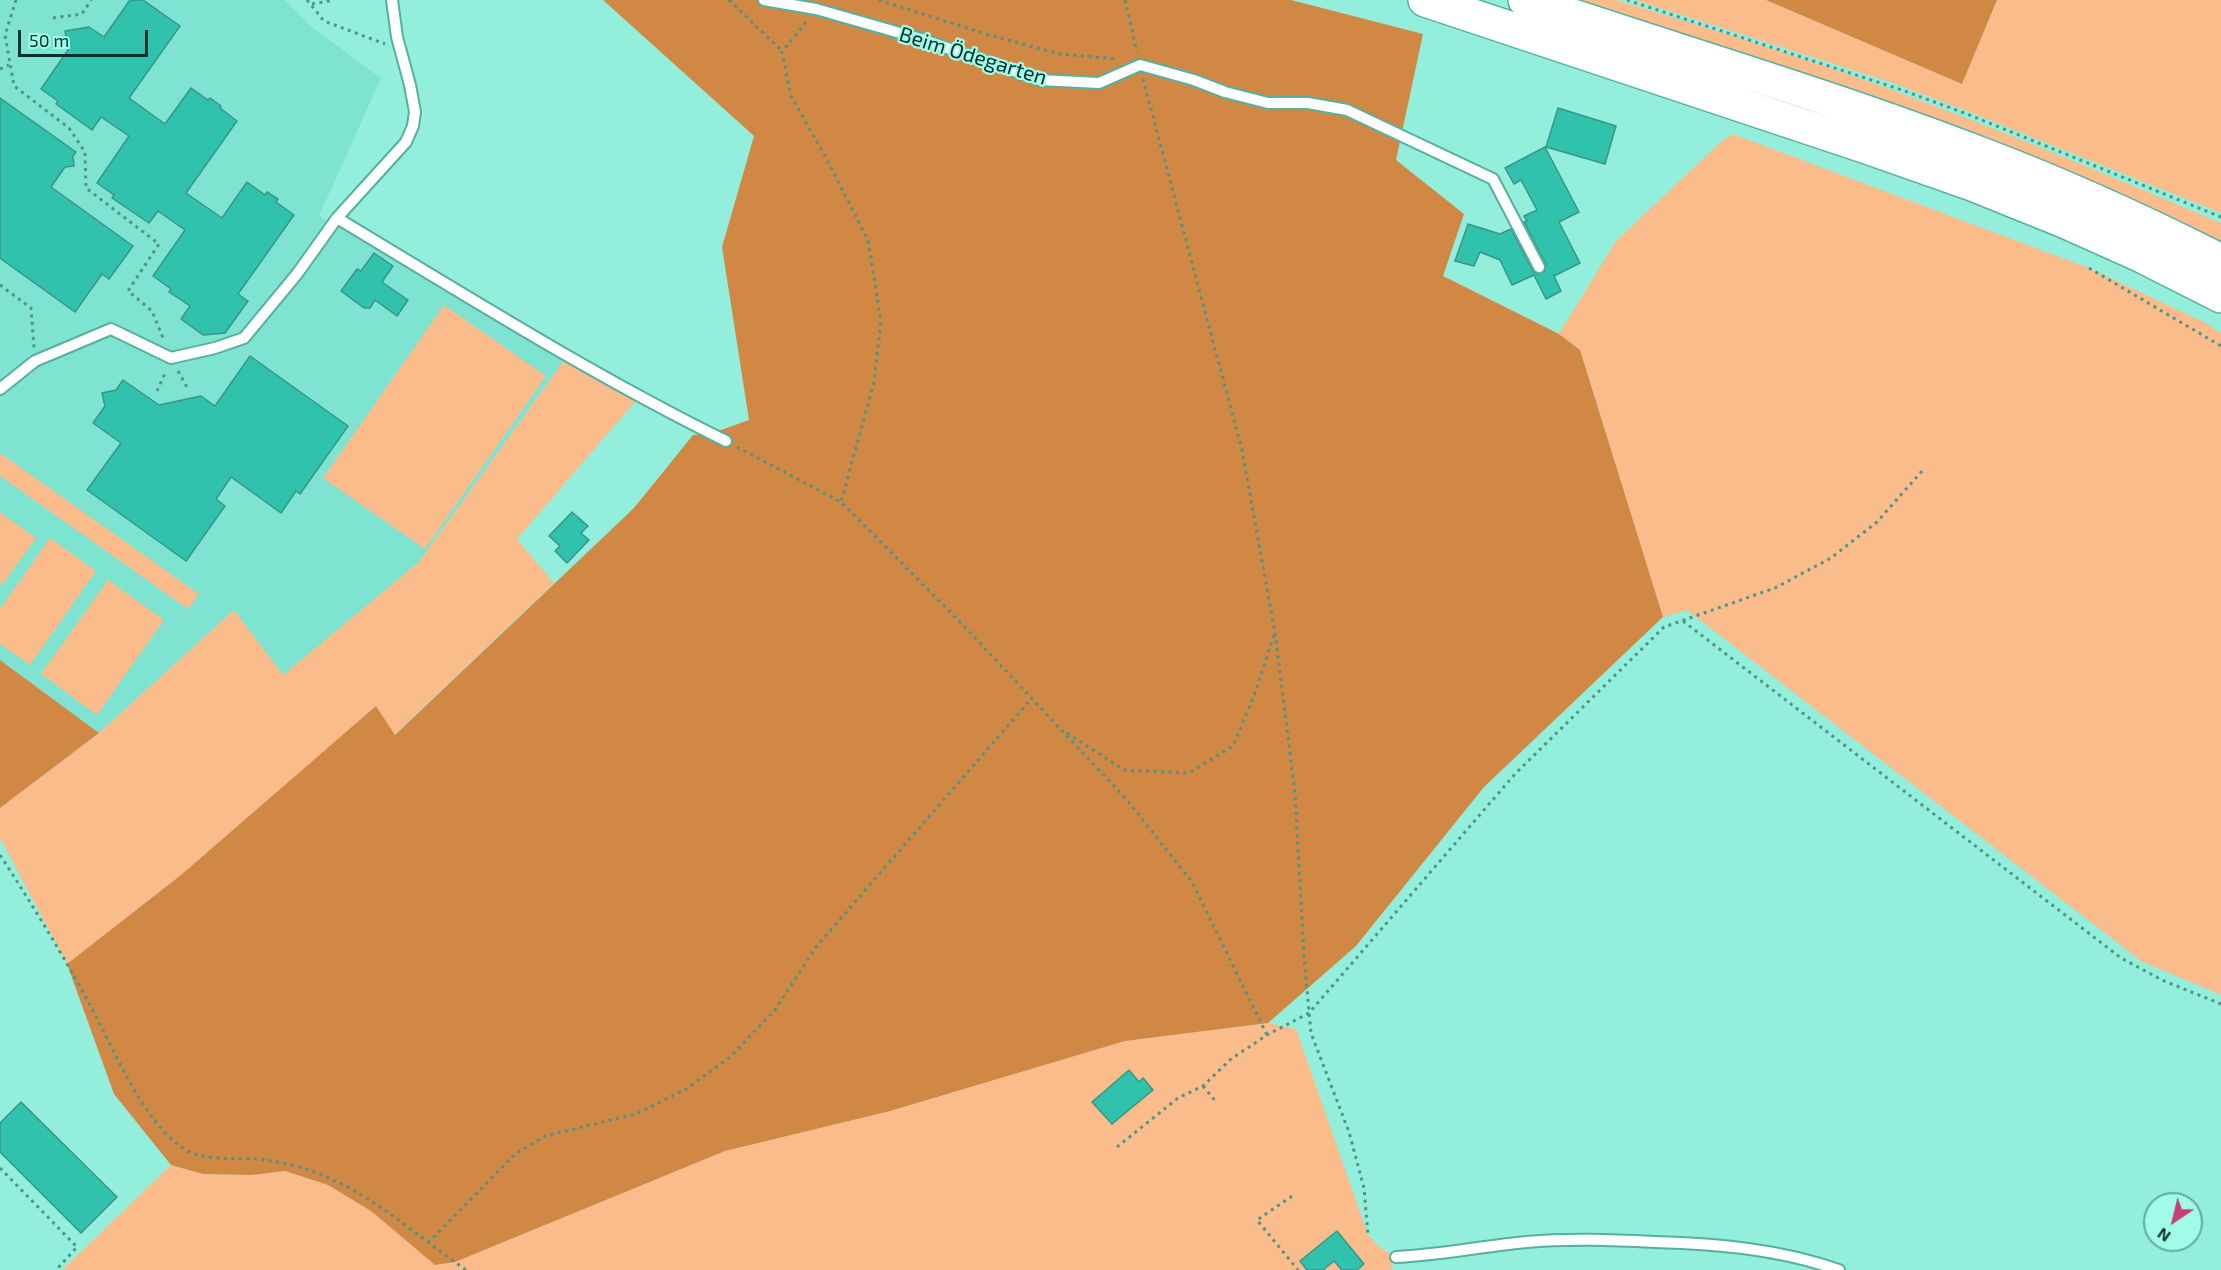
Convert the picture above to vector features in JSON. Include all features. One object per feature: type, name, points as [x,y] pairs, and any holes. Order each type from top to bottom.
[{"type":"highway","points":[[1425,0],[1864,146],[1971,184],[2129,250],[2221,296]]},
{"type":"highway","points":[[1525,0],[1877,116],[1980,153],[2109,207],[2221,261]]},
{"type":"lane","points":[[0,389],[35,361],[111,328],[171,358],[216,348],[244,338],[297,274],[337,218],[406,142],[414,126],[413,103],[400,50],[392,0]]},
{"type":"lane","name":"Beim Ödegarten","points":[[764,0],[816,9],[921,39],[1040,80],[1099,83],[1137,67]]},
{"type":"lane","points":[[1137,67],[1194,80],[1225,92],[1268,103],[1308,103],[1347,110],[1468,166],[1493,179],[1539,267]]},
{"type":"lane","points":[[337,218],[567,356],[726,441]]},
{"type":"lane","points":[[1396,1257],[1528,1242],[1619,1240],[1719,1245],[1772,1251],[1839,1270]]},
{"type":"path","points":[[16,0],[5,35],[14,86],[69,128],[85,153],[86,188],[159,244],[128,291],[152,311],[171,358],[188,389]]},
{"type":"path","points":[[53,18],[82,14],[91,0]]},
{"type":"path","points":[[307,0],[324,21],[400,50]]},
{"type":"path","points":[[310,4],[334,0]]},
{"type":"path","points":[[729,0],[782,52],[791,96],[868,240],[881,322],[874,382],[841,502]]},
{"type":"path","points":[[879,0],[986,34],[1059,54],[1120,60],[1137,67]]},
{"type":"path","points":[[1125,0],[1137,67],[1242,450],[1275,633],[1295,793],[1304,957],[1311,1033],[1349,1132],[1364,1188],[1368,1235]]},
{"type":"path","points":[[1627,0],[1902,90],[2221,217]]},
{"type":"path","points":[[782,52],[816,9]]},
{"type":"path","points":[[0,33],[5,35]]},
{"type":"path","points":[[0,69],[9,65]]},
{"type":"path","points":[[2089,268],[2221,346]]},
{"type":"path","points":[[0,285],[31,308],[35,361]]},
{"type":"path","points":[[157,391],[171,358]]},
{"type":"path","points":[[726,441],[841,502],[964,626],[1127,800],[1192,882],[1267,1035]]},
{"type":"path","points":[[1117,1147],[1179,1098],[1203,1086],[1231,1059],[1267,1035],[1309,1013],[1515,774],[1665,627],[1775,588],[1831,558],[1877,522],[1922,471]]},
{"type":"path","points":[[1683,621],[2121,958],[2162,980],[2221,1004]]},
{"type":"path","points":[[1063,730],[1124,770],[1189,773],[1233,746],[1254,696],[1275,633]]},
{"type":"path","points":[[428,1243],[515,1154],[545,1136],[636,1114],[686,1089],[729,1058],[775,1010],[816,947],[1032,698]]},
{"type":"path","points":[[0,855],[40,916],[90,1004],[136,1095],[169,1137],[187,1151],[217,1158],[265,1160],[303,1168],[333,1179],[380,1206],[466,1270]]},
{"type":"path","points":[[1203,1086],[1217,1103]]},
{"type":"path","points":[[0,1168],[77,1247],[56,1270]]},
{"type":"path","points":[[1292,1196],[1257,1220],[1298,1270]]},
{"type":"shaded area","points":[[0,0],[285,0],[313,28],[381,78],[319,216],[567,356],[419,562],[283,676],[234,610],[99,733],[0,660]]},
{"type":"shaded area","points":[[603,0],[1291,0],[1423,34],[1396,160],[1464,214],[1443,276],[1559,334],[1580,350],[1663,617],[1484,787],[1356,946],[1268,1023],[1125,1041],[890,1111],[725,1151],[455,1262],[435,1265],[371,1211],[328,1185],[285,1171],[252,1175],[203,1174],[171,1165],[114,1094],[67,964],[181,875],[376,706],[395,735],[634,508],[693,435],[710,434],[749,420],[722,247],[754,136]]},
{"type":"shaded area","points":[[1575,0],[1616,0],[1778,51],[1922,101],[2035,145],[2221,223],[2221,242],[2077,174],[1989,138],[1834,84]]},
{"type":"shaded area","points":[[1635,0],[1766,0],[1962,84],[1997,0],[2221,0],[2221,213],[1890,82]]},
{"type":"shaded area","points":[[1766,0],[1997,0],[1962,84]]},
{"type":"shaded area","points":[[1733,134],[2089,268],[2206,323],[2221,333],[2221,995],[2141,961],[1687,610],[1663,617],[1580,350],[1559,334],[1616,241],[1723,140]]},
{"type":"shaded area","points":[[444,305],[546,376],[425,549],[323,478]]},
{"type":"shaded area","points":[[567,356],[640,396],[517,539],[554,583],[394,735],[377,707],[181,875],[67,964],[0,838],[0,808],[99,733],[234,610],[283,675],[419,562]]},
{"type":"shaded area","points":[[0,453],[199,594],[188,609],[0,476]]},
{"type":"shaded area","points":[[0,512],[36,538],[2,585],[0,583]]},
{"type":"shaded area","points":[[50,538],[96,571],[30,665],[0,644],[0,609]]},
{"type":"shaded area","points":[[108,580],[164,620],[97,715],[41,674]]},
{"type":"shaded area","points":[[0,660],[99,733],[0,808]]},
{"type":"shaded area","points":[[1268,1023],[1296,1029],[1368,1235],[1379,1247],[1396,1257],[1391,1270],[62,1270],[171,1165],[203,1174],[252,1175],[285,1171],[328,1185],[371,1211],[436,1265],[455,1262],[725,1151],[890,1111],[1125,1041]]},
{"type":"building","points":[[130,0],[143,0],[180,26],[129,98],[165,124],[191,88],[208,100],[210,98],[237,121],[186,193],[222,218],[247,182],[265,195],[267,192],[278,199],[276,202],[294,215],[238,294],[248,301],[225,333],[203,335],[181,319],[190,306],[169,292],[171,289],[153,276],[185,230],[158,211],[149,223],[112,198],[114,195],[97,183],[129,136],[101,117],[92,130],[56,104],[58,101],[41,89],[68,50],[65,31],[89,27],[104,37]]},
{"type":"building","points":[[0,98],[76,152],[73,156],[74,166],[65,167],[51,187],[133,246],[109,279],[102,274],[75,312],[0,258]]},
{"type":"building","points":[[1558,108],[1616,126],[1605,164],[1546,147]]},
{"type":"building","points":[[1545,147],[1579,212],[1559,222],[1580,263],[1554,276],[1561,291],[1546,299],[1534,275],[1512,285],[1500,260],[1480,252],[1474,266],[1455,261],[1468,224],[1500,234],[1511,229],[1533,271],[1538,274],[1545,271],[1546,264],[1524,222],[1527,221],[1524,216],[1537,210],[1521,180],[1514,184],[1505,168]]},
{"type":"building","points":[[374,253],[393,266],[382,282],[408,300],[397,316],[375,300],[370,308],[364,308],[341,291],[357,269],[361,271]]},
{"type":"building","points":[[250,356],[348,426],[300,494],[296,491],[281,513],[231,477],[216,499],[225,506],[186,561],[87,490],[121,443],[93,423],[105,406],[102,393],[116,390],[123,380],[159,405],[201,396],[215,406]]},
{"type":"building","points":[[572,512],[588,526],[581,533],[589,540],[567,563],[555,551],[560,546],[549,536]]},
{"type":"building","points":[[1129,1070],[1139,1082],[1143,1078],[1153,1090],[1112,1124],[1092,1102]]},
{"type":"building","points":[[21,1102],[117,1197],[81,1233],[0,1152],[0,1123]]},
{"type":"building","points":[[1337,1231],[1364,1264],[1357,1270],[1342,1270],[1334,1261],[1323,1270],[1307,1270],[1300,1261]]}]
